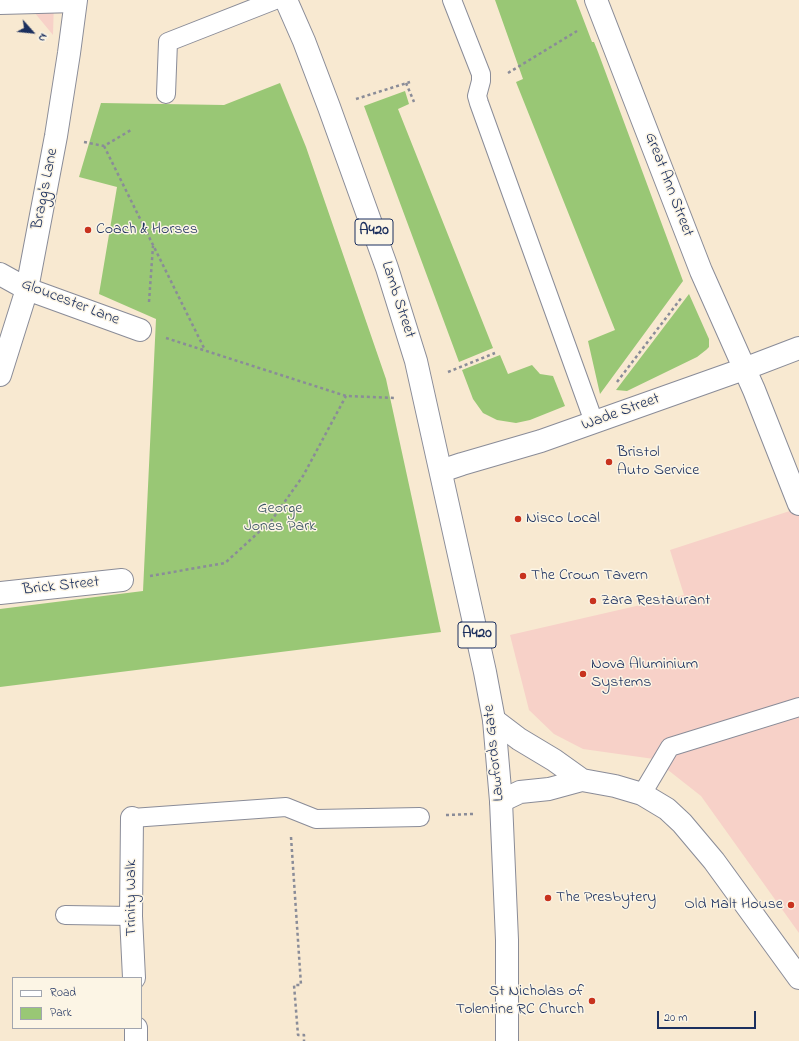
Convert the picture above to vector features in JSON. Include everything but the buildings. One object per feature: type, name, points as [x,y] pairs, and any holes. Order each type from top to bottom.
[{"type":"street","name":"Lamb Street","points":[[286,0],[304,41],[329,107],[390,275],[416,361],[441,471]]},
{"type":"street","name":"Bragg's Lane","points":[[0,375],[27,289],[70,54],[76,1]]},
{"type":"street","name":"Great Ann Street","points":[[597,2],[701,271],[744,369],[799,504]]},
{"type":"street","name":"Gloucester Lane","points":[[0,274],[27,289],[143,331]]},
{"type":"street","name":"Wade Street","points":[[441,471],[541,441],[799,348]]},
{"type":"street","name":"Lawfords Gate","points":[[441,471],[494,720],[501,807],[507,940],[507,1041]]},
{"type":"street","name":"Brick Street","points":[[0,593],[122,580]]},
{"type":"street","points":[[494,720],[519,739],[554,760],[582,780],[615,786],[642,794],[667,809],[682,823],[714,861],[799,978]]},
{"type":"street","points":[[501,807],[520,792],[549,789],[582,780]]},
{"type":"street","name":"Trinity Walk","points":[[132,818],[131,916],[134,977]]},
{"type":"street","points":[[136,1029],[136,1041]]},
{"type":"lane","points":[[166,94],[168,42],[275,0]]},
{"type":"lane","points":[[452,0],[481,74],[482,78],[478,96],[479,103],[594,422]]},
{"type":"lane","points":[[0,5],[76,1]]},
{"type":"lane","points":[[642,794],[670,748],[799,707]]},
{"type":"lane","points":[[132,818],[286,807],[316,819],[420,817]]},
{"type":"lane","points":[[65,915],[131,916]]},
{"type":"path","points":[[479,90],[586,25],[597,2]]},
{"type":"path","points":[[329,107],[410,82]]},
{"type":"path","points":[[406,83],[414,102]]},
{"type":"path","points":[[56,136],[104,146],[131,130]]},
{"type":"path","points":[[104,146],[205,350]]},
{"type":"path","points":[[153,245],[143,331],[346,396],[395,398]]},
{"type":"path","points":[[617,382],[701,271]]},
{"type":"path","points":[[447,378],[446,373],[495,352]]},
{"type":"path","points":[[393,390],[396,405]]},
{"type":"path","points":[[122,580],[225,563],[271,522],[303,476],[346,396]]},
{"type":"path","points":[[420,817],[501,807]]},
{"type":"path","points":[[292,848],[301,985],[294,985],[298,1034],[304,1035],[304,1041]]},
{"type":"shaded area","points":[[54,0],[53,35],[34,12]]},
{"type":"shaded area","points":[[799,508],[799,933],[701,796],[654,759],[583,749],[554,734],[529,710],[510,635],[684,595],[670,550]]},
{"type":"green space","points":[[495,0],[576,0],[592,42],[594,42],[598,52],[683,281],[600,394],[588,341],[615,330],[516,82],[523,79]]},
{"type":"green space","name":"George Jones Park","points":[[280,83],[306,147],[386,379],[441,632],[0,687],[0,609],[143,591],[156,319],[99,294],[117,187],[79,177],[101,103],[224,105]]},
{"type":"green space","points":[[405,91],[409,104],[398,109],[493,348],[459,362],[364,106]]},
{"type":"green space","points":[[689,294],[709,339],[709,347],[697,357],[627,391],[616,390]]},
{"type":"green space","points":[[500,355],[508,374],[532,365],[540,374],[553,376],[565,406],[530,420],[516,423],[497,420],[483,413],[473,399],[462,370]]},
{"type":"place","name":"Coach & Horses","points":[[88,230]]},
{"type":"place","name":"Bristol Auto Service","points":[[609,462]]},
{"type":"place","name":"Nisco Local","points":[[518,519]]},
{"type":"place","name":"The Crown Tavern","points":[[523,576]]},
{"type":"place","name":"Zara Restaurant","points":[[593,601]]},
{"type":"place","name":"Nova Aluminium Systems","points":[[583,674]]},
{"type":"place","name":"The Presbytery","points":[[548,898]]},
{"type":"place","name":"Old Malt House","points":[[791,905]]},
{"type":"place","name":"St Nicholas of Tolentine RC Church","points":[[592,1001]]}]
